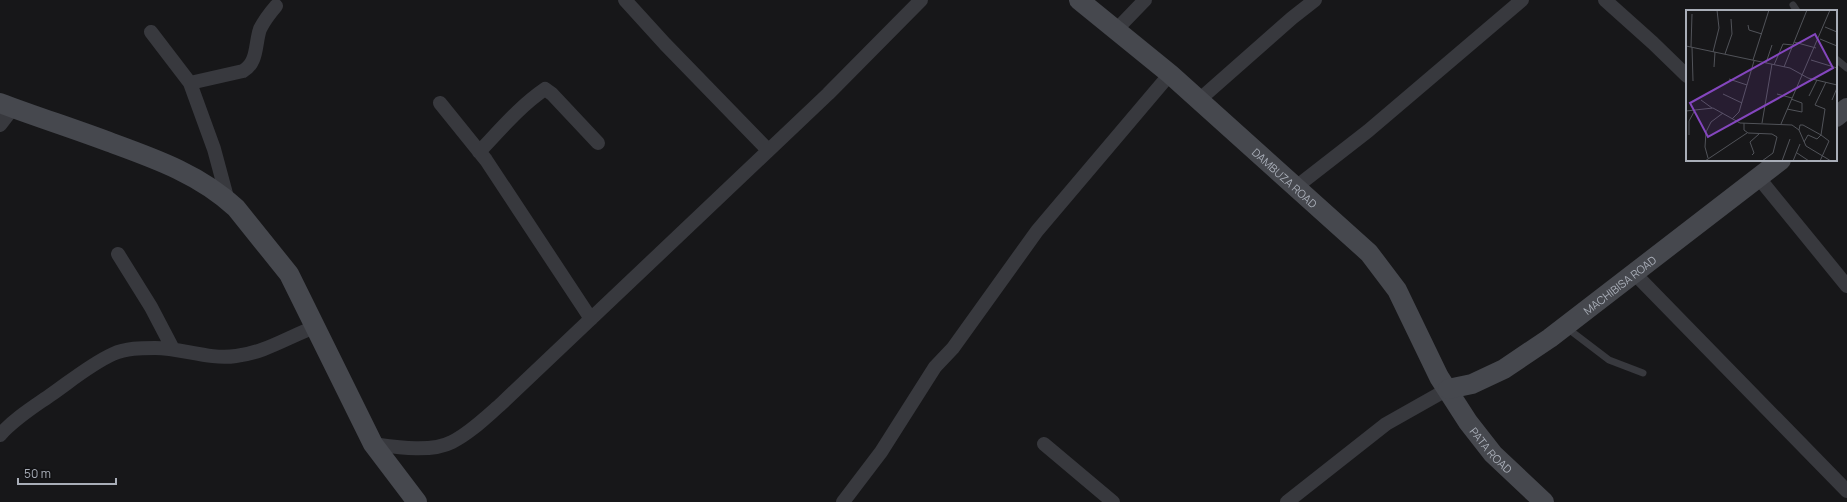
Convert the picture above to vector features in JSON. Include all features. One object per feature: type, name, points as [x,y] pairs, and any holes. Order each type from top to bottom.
[{"type":"street","points":[[624,0],[664,44],[768,150]]},
{"type":"street","points":[[373,444],[415,448],[440,446],[451,443],[466,434],[500,405],[828,94],[921,0]]},
{"type":"street","name":"DAMBUZA ROAD","points":[[1079,0],[1170,74],[1369,253],[1391,279],[1409,313],[1426,353],[1439,377],[1448,389]]},
{"type":"street","points":[[1116,30],[1145,0]]},
{"type":"street","points":[[1199,100],[1292,18],[1315,0]]},
{"type":"street","points":[[1296,187],[1368,131],[1522,0]]},
{"type":"street","points":[[1605,0],[1686,75]]},
{"type":"street","points":[[190,83],[243,71],[249,68],[252,63],[261,28],[276,6]]},
{"type":"street","points":[[151,32],[190,83],[214,149],[228,201]]},
{"type":"street","points":[[843,502],[881,452],[935,367],[953,348],[1037,231],[1170,74]]},
{"type":"street","points":[[479,152],[505,124],[545,89],[552,94],[598,143]]},
{"type":"street","points":[[440,103],[479,152],[590,319]]},
{"type":"street","points":[[0,126],[7,105],[156,159],[183,171],[228,201],[268,246],[289,274],[373,444],[417,502]]},
{"type":"street","points":[[1837,116],[1847,108]]},
{"type":"street","points":[[1769,166],[1847,286]]},
{"type":"street","name":"MACHIBISA ROAD","points":[[1448,389],[1472,384],[1504,369],[1565,327],[1635,274],[1769,166]]},
{"type":"street","points":[[118,254],[151,307],[172,349]]},
{"type":"street","points":[[1635,274],[1847,491]]},
{"type":"street","points":[[0,435],[23,415],[69,382],[95,364],[113,354],[140,349],[172,349],[234,357],[259,352],[293,335],[315,327]]},
{"type":"street","points":[[1287,502],[1386,424],[1448,389]]},
{"type":"street","name":"PATA ROAD","points":[[1448,389],[1484,443],[1544,502]]},
{"type":"street","points":[[1044,444],[1113,502]]},
{"type":"lane","points":[[1837,59],[1847,68]]},
{"type":"lane","points":[[1565,327],[1609,360],[1643,374]]}]
